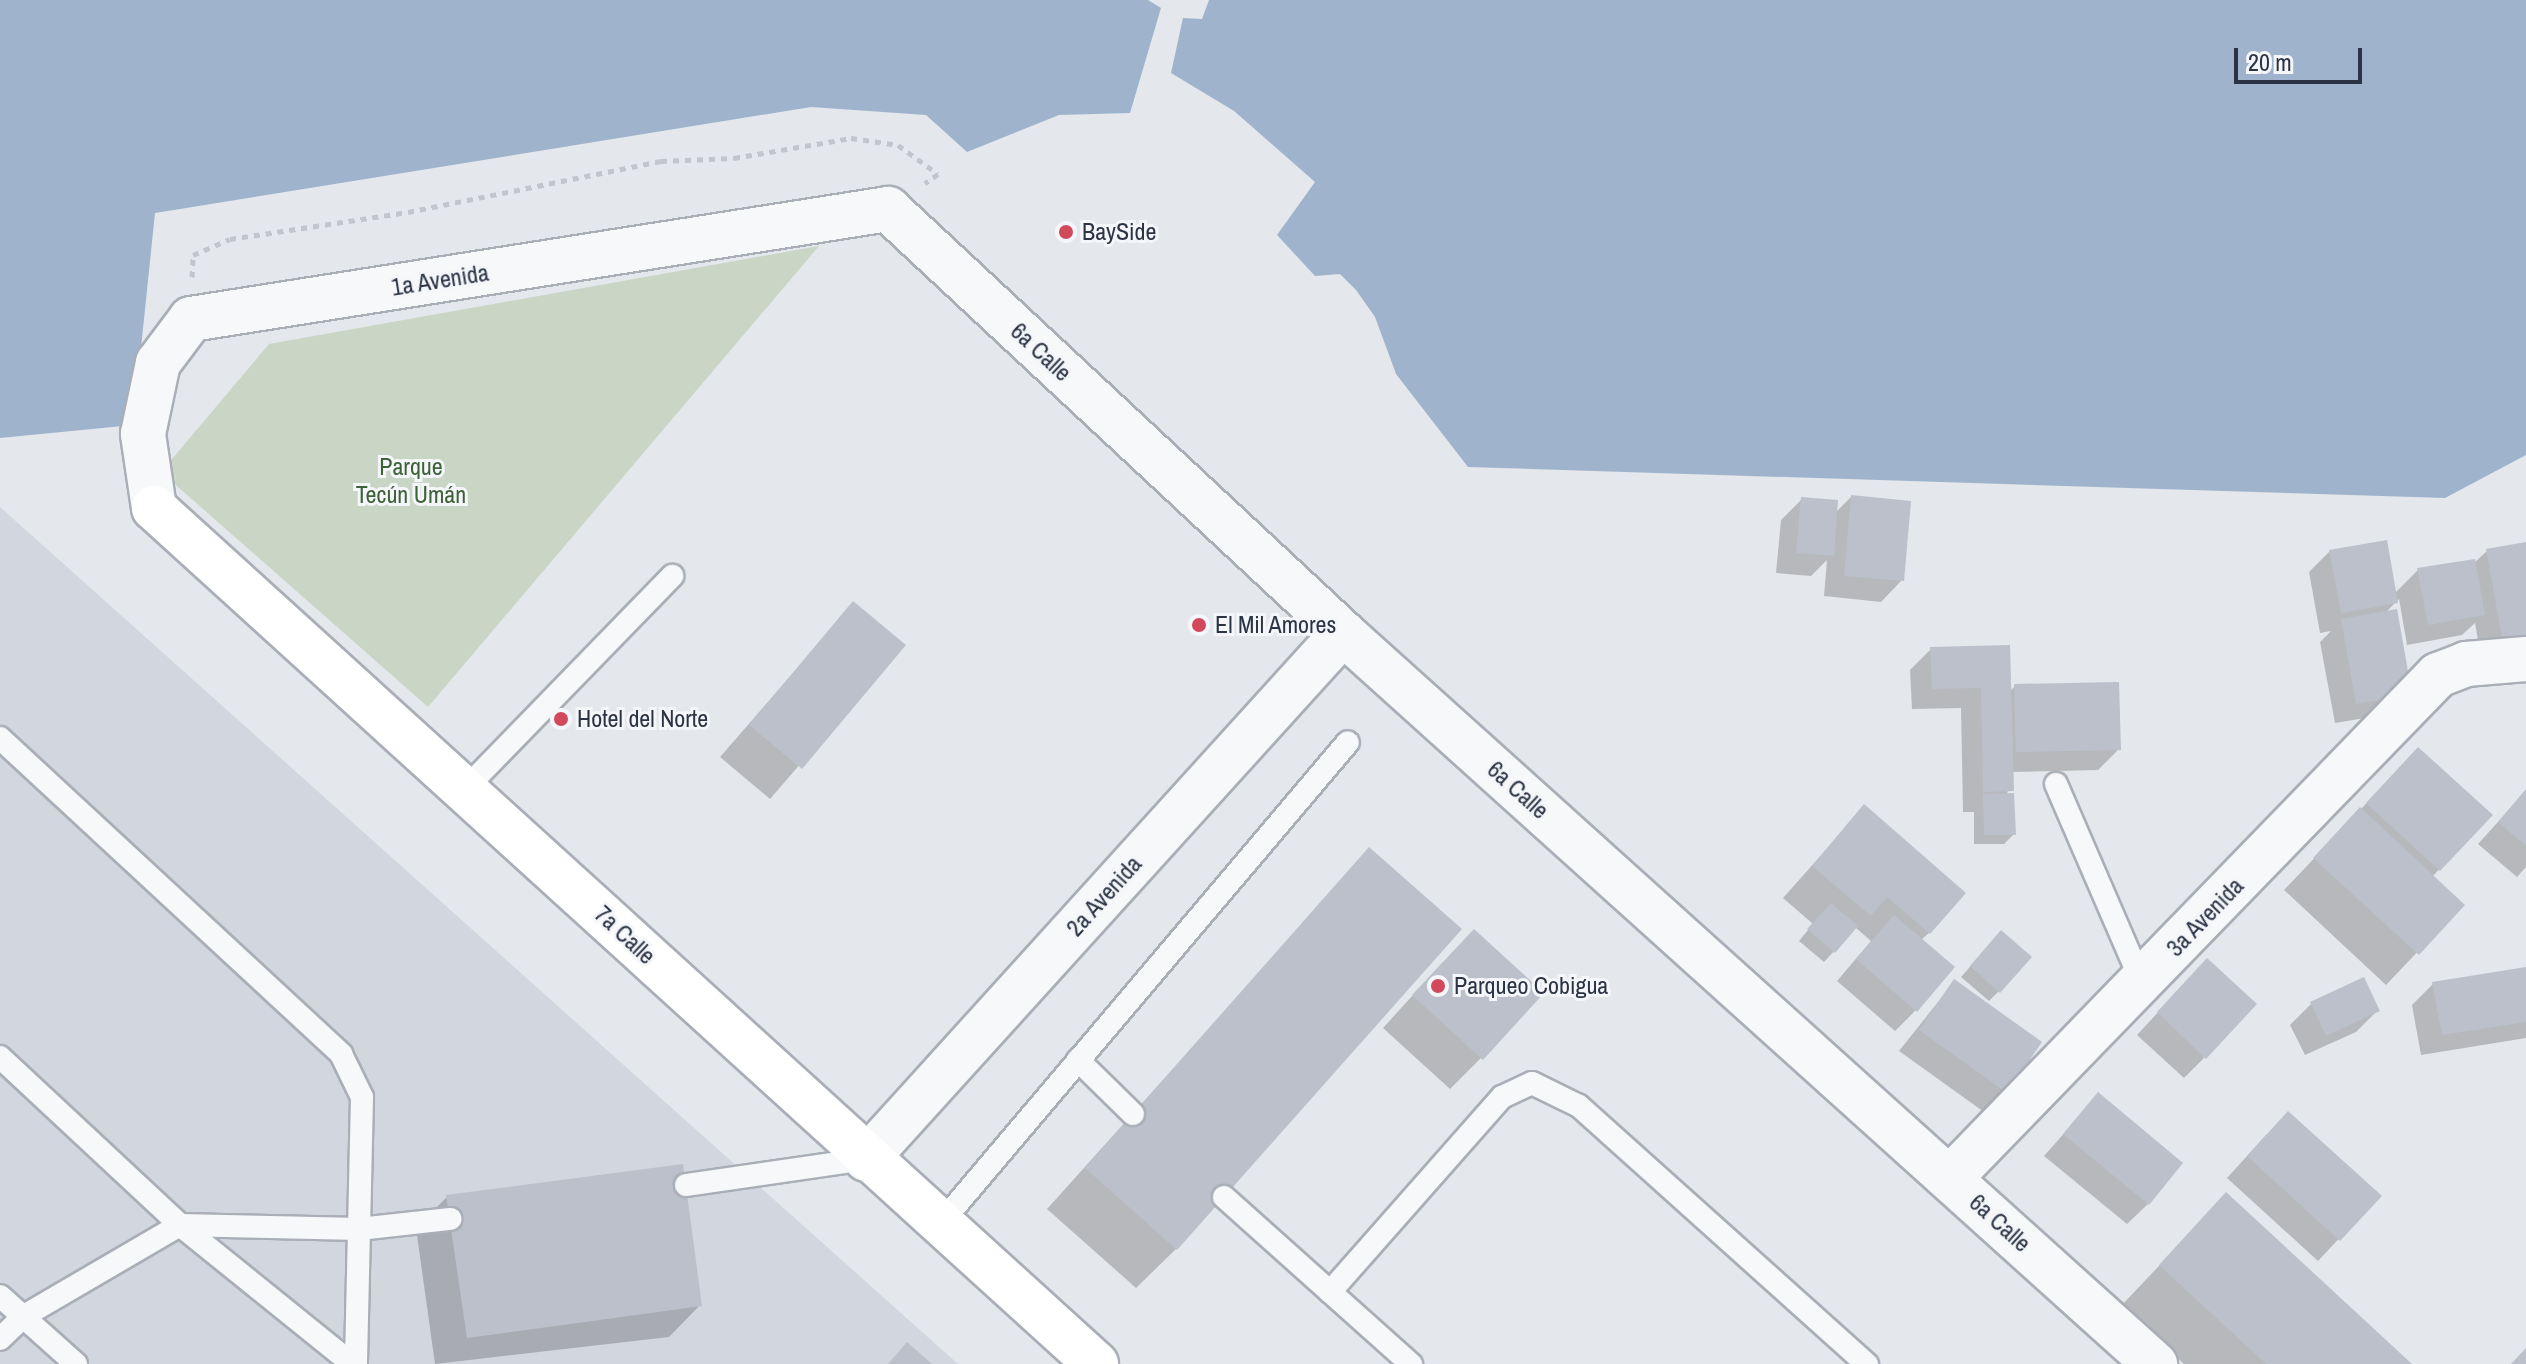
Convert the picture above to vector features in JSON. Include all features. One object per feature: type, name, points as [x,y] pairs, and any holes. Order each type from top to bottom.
[{"type":"street","name":"1a Avenida","points":[[191,319],[888,209]]},
{"type":"street","name":"6a Calle","points":[[888,209],[1343,633],[2155,1364]]},
{"type":"street","name":"7a Calle","points":[[191,319],[158,363],[143,434],[154,508],[466,788],[866,1159],[1096,1364]]},
{"type":"street","name":"2a Avenida","points":[[866,1159],[1343,633]]},
{"type":"street","name":"3a Avenida","points":[[1950,1178],[2438,675],[2466,664],[2526,659]]},
{"type":"lane","points":[[466,788],[672,576]]},
{"type":"lane","points":[[0,738],[341,1054],[362,1097],[354,1364]]},
{"type":"lane","points":[[940,1224],[1348,742]]},
{"type":"lane","points":[[2056,784],[2142,983]]},
{"type":"lane","points":[[0,1057],[180,1225],[354,1364]]},
{"type":"lane","points":[[1078,1060],[1133,1114]]},
{"type":"lane","points":[[1330,1292],[1502,1097],[1532,1083],[1579,1106],[1867,1364]]},
{"type":"lane","points":[[686,1185],[866,1159]]},
{"type":"lane","points":[[1224,1197],[1411,1364]]},
{"type":"lane","points":[[0,1339],[24,1316],[180,1225],[359,1229],[450,1219]]},
{"type":"lane","points":[[0,1296],[76,1364]]},
{"type":"path","points":[[191,319],[193,255],[230,239],[408,212],[661,161],[734,158],[851,138],[898,145],[938,174],[888,209]]},
{"type":"shaded area","points":[[0,507],[883,1297],[958,1364],[0,1364]]},
{"type":"green space","name":"Parque Tecún Umán","points":[[819,246],[428,707],[161,472],[269,344]]},
{"type":"water","points":[[0,0],[1148,0],[1161,8],[1130,113],[1059,115],[967,152],[926,115],[811,107],[155,213],[133,425],[0,438]]},
{"type":"water","points":[[1209,0],[2526,0],[2526,455],[2445,498],[1468,467],[1396,374],[1375,317],[1356,290],[1340,274],[1315,276],[1277,235],[1315,182],[1234,111],[1171,73],[1183,18],[1202,19]]},
{"type":"building","points":[[1851,495],[1911,501],[1904,581],[1844,576]]},
{"type":"building","points":[[1801,497],[1838,500],[1834,556],[1796,553]]},
{"type":"building","points":[[2387,540],[2398,603],[2341,613],[2329,550]]},
{"type":"building","points":[[2526,542],[2526,645],[2504,649],[2486,549]]},
{"type":"building","points":[[2475,559],[2485,615],[2428,625],[2417,568]]},
{"type":"building","points":[[853,601],[906,645],[802,769],[749,725]]},
{"type":"building","points":[[2397,609],[2412,694],[2356,704],[2341,619]]},
{"type":"building","points":[[2010,645],[2014,791],[1983,792],[1981,688],[1932,689],[1930,647]]},
{"type":"building","points":[[2119,682],[2121,750],[2016,752],[2014,684]]},
{"type":"building","points":[[2418,747],[2493,815],[2440,871],[2366,803]]},
{"type":"building","points":[[2526,789],[2526,846],[2498,822]]},
{"type":"building","points":[[2014,793],[2016,835],[1984,835],[1983,794]]},
{"type":"building","points":[[1864,804],[1966,893],[1930,934],[1887,897],[1871,916],[1812,866]]},
{"type":"building","points":[[2360,807],[2465,905],[2419,955],[2313,858]]},
{"type":"building","points":[[1369,847],[1462,929],[1177,1250],[1085,1168]]},
{"type":"building","points":[[1831,903],[1858,926],[1835,953],[1807,929]]},
{"type":"building","points":[[1894,915],[1955,967],[1917,1012],[1856,959]]},
{"type":"building","points":[[1474,929],[1544,993],[1483,1060],[1412,995]]},
{"type":"building","points":[[2001,930],[2032,957],[2000,993],[1970,966]]},
{"type":"building","points":[[2207,958],[2257,1004],[2206,1059],[2157,1012]]},
{"type":"building","points":[[2526,967],[2526,1022],[2442,1035],[2432,982]]},
{"type":"building","points":[[2364,977],[2380,1011],[2326,1036],[2310,1002]]},
{"type":"building","points":[[1954,979],[2042,1042],[2007,1093],[1919,1030]]},
{"type":"building","points":[[2098,1092],[2183,1163],[2149,1205],[2063,1134]]},
{"type":"building","points":[[2288,1111],[2382,1196],[2340,1241],[2247,1156]]},
{"type":"building","points":[[683,1164],[702,1306],[467,1338],[446,1195]]},
{"type":"building","points":[[2226,1192],[2412,1364],[2266,1364],[2159,1265]]},
{"type":"building","points":[[907,1342],[932,1364],[888,1364]]},
{"type":"building","points":[[2526,1348],[2526,1364],[2511,1364]]},
{"type":"place","name":"BaySide","points":[[1066,232]]},
{"type":"place","name":"El Mil Amores","points":[[1199,625]]},
{"type":"place","name":"Hotel del Norte","points":[[561,719]]},
{"type":"place","name":"Parqueo Cobigua","points":[[1438,986]]}]
